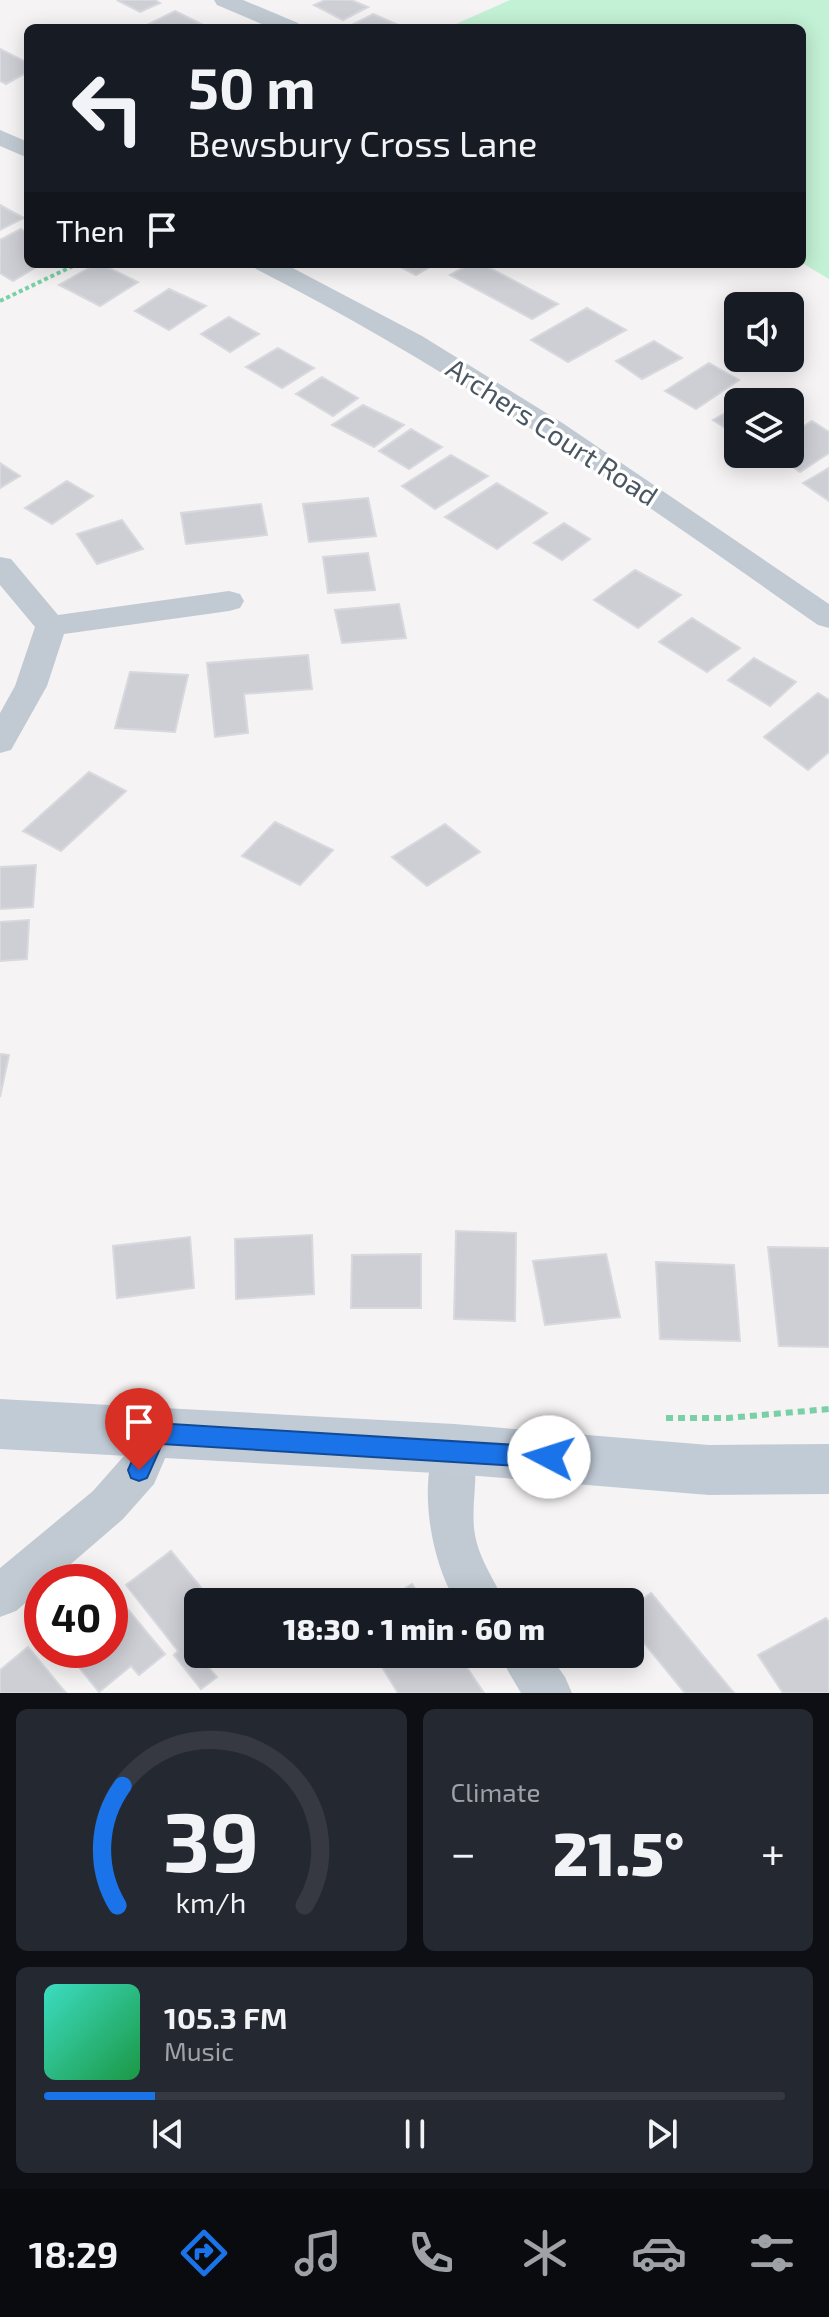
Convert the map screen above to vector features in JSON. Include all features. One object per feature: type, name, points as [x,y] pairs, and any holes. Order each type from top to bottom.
[{"type":"street","points":[[225,0],[281,24]]},
{"type":"street","points":[[0,137],[24,149]]},
{"type":"street","name":"Archers Court Road","points":[[273,268],[340,300],[515,403],[829,618]]},
{"type":"street","points":[[0,566],[51,626]]},
{"type":"street","points":[[51,626],[229,601]]},
{"type":"street","points":[[0,742],[31,686],[51,626]]},
{"type":"street","points":[[0,1424],[454,1449],[709,1470],[829,1469]]},
{"type":"street","points":[[0,1596],[108,1505],[139,1470],[155,1433]]},
{"type":"street","points":[[454,1449],[450,1517],[455,1551],[472,1588]]},
{"type":"street","points":[[531,1668],[549,1693]]},
{"type":"path","points":[[0,301],[69,268]]},
{"type":"green space","points":[[510,0],[829,0],[829,279],[806,265],[806,24],[456,24]]},
{"type":"building","points":[[117,0],[155,0],[160,3],[140,12]]},
{"type":"building","points":[[325,0],[351,0],[368,7],[343,20],[314,5]]},
{"type":"building","points":[[175,11],[201,24],[149,24]]},
{"type":"building","points":[[373,14],[396,24],[354,24]]},
{"type":"building","points":[[0,49],[24,61],[24,74],[6,84],[0,81]]},
{"type":"building","points":[[0,205],[24,218],[0,230]]},
{"type":"building","points":[[21,229],[24,231],[24,268],[34,268],[13,281],[0,273],[0,240]]},
{"type":"building","points":[[89,268],[109,268],[138,282],[100,306],[59,285]]},
{"type":"building","points":[[403,268],[428,268],[416,275]]},
{"type":"building","points":[[463,268],[490,268],[558,304],[532,319],[450,275]]},
{"type":"building","points":[[169,289],[206,306],[169,330],[135,311]]},
{"type":"building","points":[[587,308],[626,330],[568,362],[531,340]]},
{"type":"building","points":[[229,317],[259,334],[230,352],[201,334]]},
{"type":"building","points":[[654,341],[682,358],[642,379],[616,361]]},
{"type":"building","points":[[278,348],[314,368],[282,388],[246,367]]},
{"type":"building","points":[[709,363],[739,380],[696,409],[665,391]]},
{"type":"building","points":[[322,377],[358,398],[333,416],[296,394]]},
{"type":"building","points":[[363,405],[404,425],[374,447],[332,425]]},
{"type":"building","points":[[724,414],[724,427],[713,420]]},
{"type":"building","points":[[812,421],[829,432],[829,453],[800,472],[794,468],[804,468],[804,426]]},
{"type":"building","points":[[411,429],[442,447],[409,469],[379,451]]},
{"type":"building","points":[[451,455],[488,476],[435,509],[402,486]]},
{"type":"building","points":[[0,463],[20,476],[0,488]]},
{"type":"building","points":[[829,468],[829,501],[803,483]]},
{"type":"building","points":[[67,481],[93,496],[52,524],[25,508]]},
{"type":"building","points":[[497,483],[547,513],[497,549],[445,517]]},
{"type":"building","points":[[368,498],[376,536],[309,542],[303,504]]},
{"type":"building","points":[[261,504],[267,535],[186,544],[181,513]]},
{"type":"building","points":[[122,520],[143,549],[97,564],[77,534]]},
{"type":"building","points":[[564,523],[590,539],[562,560],[534,543]]},
{"type":"building","points":[[368,553],[375,590],[328,593],[323,557]]},
{"type":"building","points":[[635,570],[681,595],[638,628],[594,600]]},
{"type":"building","points":[[399,604],[406,638],[342,643],[335,610]]},
{"type":"building","points":[[692,618],[740,648],[707,672],[659,642]]},
{"type":"building","points":[[308,655],[312,689],[244,694],[248,733],[215,737],[207,663]]},
{"type":"building","points":[[754,658],[796,682],[770,706],[728,680]]},
{"type":"building","points":[[130,672],[188,675],[175,732],[115,728]]},
{"type":"building","points":[[818,693],[829,700],[829,752],[808,770],[764,737]]},
{"type":"building","points":[[89,772],[126,791],[61,851],[23,831]]},
{"type":"building","points":[[275,822],[333,850],[300,885],[242,856]]},
{"type":"building","points":[[445,824],[480,852],[427,886],[392,857]]},
{"type":"building","points":[[36,865],[33,907],[0,909],[0,867]]},
{"type":"building","points":[[29,920],[27,959],[0,961],[0,922]]},
{"type":"building","points":[[0,1054],[9,1055],[0,1097]]},
{"type":"building","points":[[456,1231],[516,1233],[515,1321],[454,1319]]},
{"type":"building","points":[[312,1235],[314,1294],[236,1299],[235,1239]]},
{"type":"building","points":[[190,1237],[194,1288],[117,1298],[113,1246]]},
{"type":"building","points":[[768,1247],[829,1248],[829,1347],[779,1346]]},
{"type":"building","points":[[421,1254],[421,1308],[351,1308],[352,1255]]},
{"type":"building","points":[[606,1254],[620,1317],[545,1325],[533,1261]]},
{"type":"building","points":[[656,1262],[734,1265],[740,1341],[660,1339]]},
{"type":"building","points":[[171,1551],[201,1588],[184,1588],[184,1668],[174,1655],[178,1651],[128,1588],[128,1583]]},
{"type":"building","points":[[651,1593],[734,1693],[685,1693],[644,1643],[644,1598]]},
{"type":"building","points":[[128,1610],[165,1654],[139,1675],[131,1666],[99,1692],[80,1668],[128,1668]]},
{"type":"building","points":[[826,1618],[829,1622],[829,1693],[783,1693],[758,1655]]},
{"type":"building","points":[[24,1650],[24,1668],[45,1668],[66,1693],[0,1693],[0,1670]]},
{"type":"building","points":[[184,1668],[209,1668],[217,1677],[201,1689]]},
{"type":"building","points":[[383,1668],[467,1668],[484,1693],[398,1693]]},
{"type":"route","points":[[139,1470],[155,1433],[549,1457]]}]
